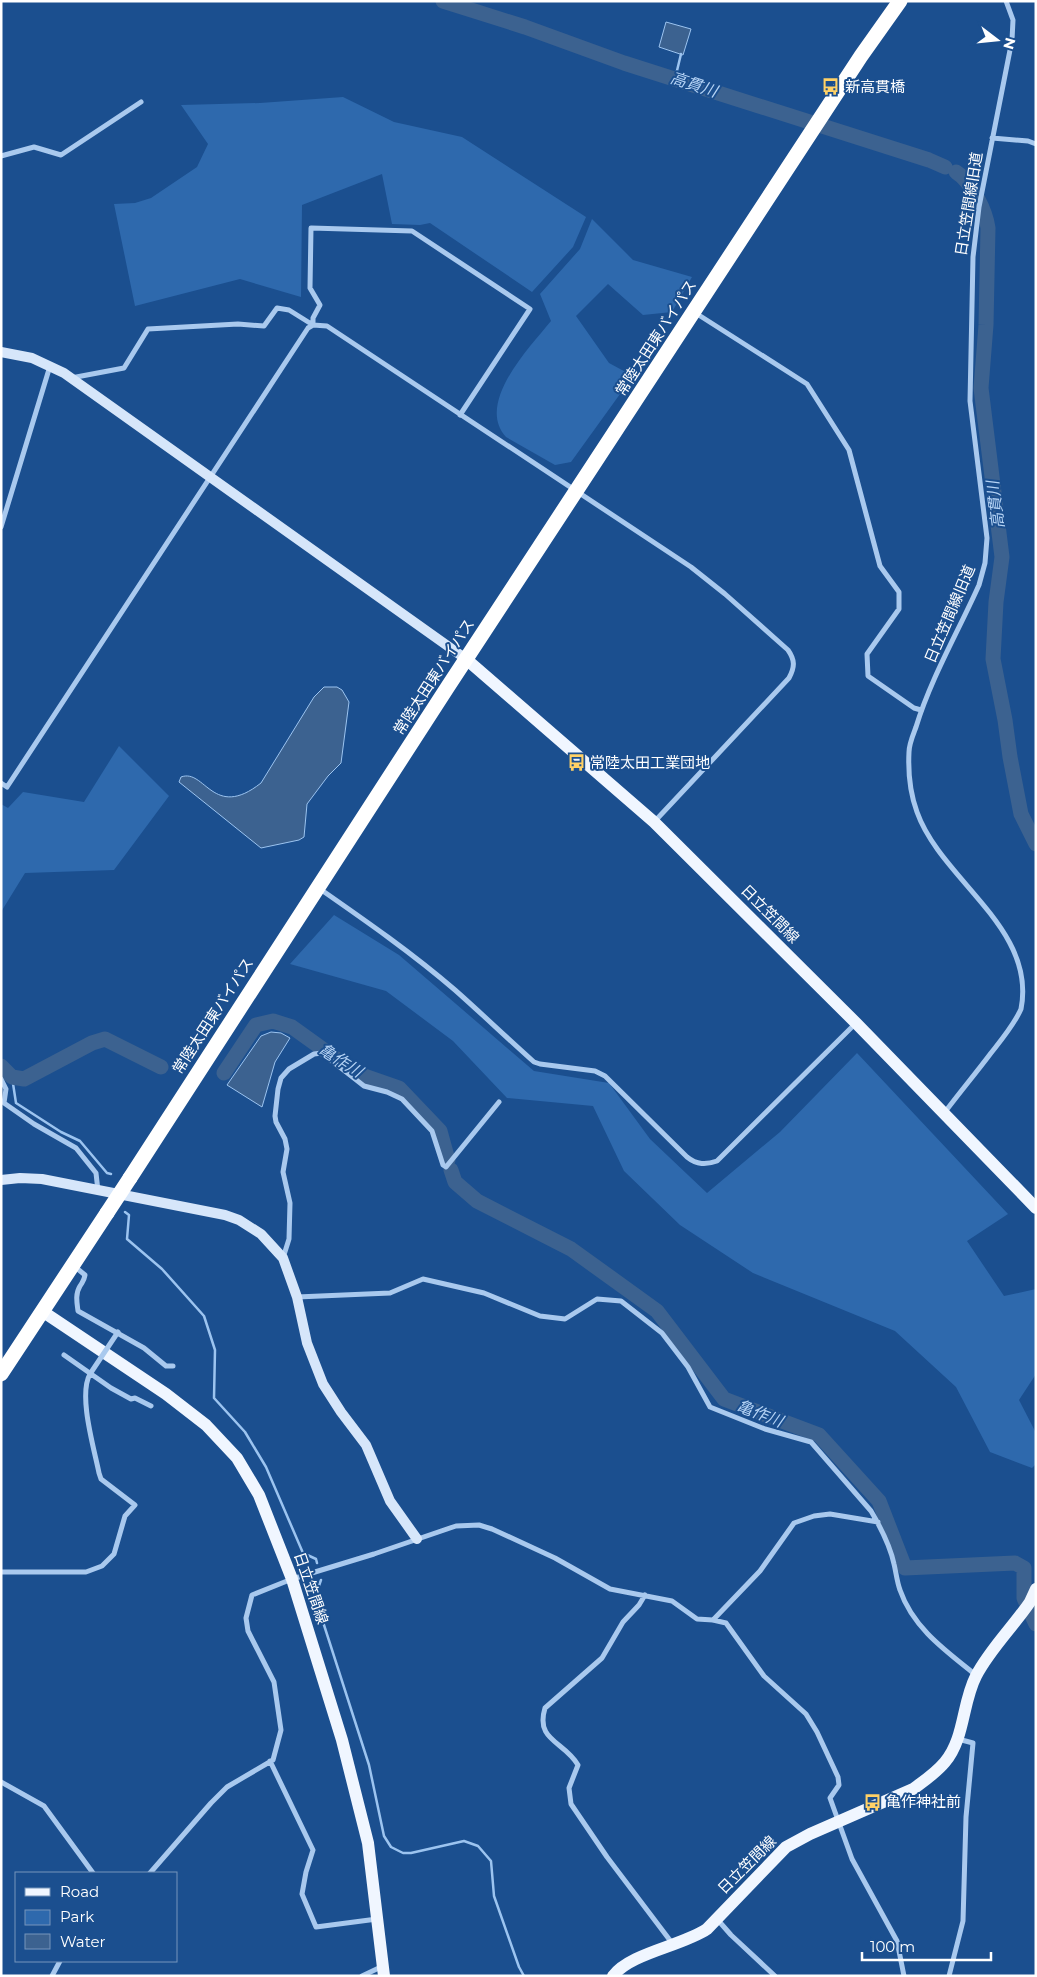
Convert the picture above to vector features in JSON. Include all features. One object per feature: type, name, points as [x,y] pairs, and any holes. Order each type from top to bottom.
[{"type":"highway","name":"常陸太田東バイパス","points":[[1,1374],[811,132],[900,1]]},
{"type":"main road","name":"日立笠間線","points":[[466,659],[654,822],[856,1023],[1036,1208]]},
{"type":"main road","name":"日立笠間線","points":[[42,1311],[166,1394],[206,1425],[237,1458],[259,1495],[292,1579],[342,1740],[368,1843],[384,1971]]},
{"type":"main road","name":"日立笠間線","points":[[614,1976],[623,1966],[634,1960],[695,1937],[717,1919],[786,1847],[797,1840],[913,1789],[945,1763],[958,1739],[965,1705],[977,1675],[1028,1605],[1036,1589]]},
{"type":"street","name":"日立笠間線旧道","points":[[1003,921],[957,872],[931,838],[917,813],[909,779],[909,750],[921,710],[979,586],[985,563],[987,538],[970,402],[973,256],[981,195],[1012,40],[1013,20],[1006,1]]},
{"type":"street","points":[[1,156],[34,147],[61,155],[140,102]]},
{"type":"street","points":[[992,138],[1028,141],[1036,144]]},
{"type":"street","points":[[313,325],[313,318],[320,306],[310,288],[311,228],[412,231],[530,309],[460,415]]},
{"type":"street","points":[[71,378],[124,368],[148,329],[238,324],[264,326],[277,308],[289,310],[313,325],[327,326],[699,573],[788,650],[794,665],[789,678],[654,822]]},
{"type":"street","points":[[694,311],[807,384],[849,450],[880,566],[899,592],[899,609],[867,654],[868,676],[914,708],[921,710]]},
{"type":"street","points":[[1,783],[7,787],[308,328],[313,325]]},
{"type":"street","points":[[1,352],[32,358],[50,365],[71,378],[466,659]]},
{"type":"street","points":[[2,523],[50,365]]},
{"type":"street","points":[[318,887],[427,967],[534,1062],[595,1072],[605,1076],[693,1162],[709,1164],[717,1161],[856,1023]]},
{"type":"street","points":[[944,1113],[1012,1026],[1021,1008],[1026,988],[1026,972]]},
{"type":"street","points":[[283,1258],[289,1239],[290,1203],[284,1172],[287,1149],[285,1139],[276,1122],[275,1110],[279,1083],[289,1069],[314,1054],[322,1053],[364,1086],[387,1092],[402,1099],[432,1130],[443,1165],[446,1167],[499,1102]]},
{"type":"street","points":[[1,1080],[6,1089],[4,1103],[34,1124],[76,1148],[96,1173],[98,1191]]},
{"type":"street","points":[[1,1180],[20,1178],[42,1180],[225,1215],[239,1220],[261,1234],[283,1258],[289,1272],[307,1343],[323,1384],[366,1445],[390,1501],[417,1539]]},
{"type":"street","points":[[72,1265],[85,1275],[84,1281],[77,1292],[78,1311],[144,1348],[166,1366],[173,1366]]},
{"type":"street","points":[[296,1297],[390,1293],[423,1279],[484,1293],[540,1316],[565,1319],[597,1299],[620,1301],[662,1333],[688,1367],[710,1407],[765,1428],[811,1442],[871,1511],[878,1522],[888,1542],[899,1589],[911,1616],[945,1650],[977,1675]]},
{"type":"street","points":[[1,1572],[86,1572],[102,1566],[114,1554],[125,1516],[135,1505],[101,1479],[85,1396],[86,1382],[90,1374],[118,1332]]},
{"type":"street","points":[[64,1355],[90,1374],[131,1399],[135,1398],[151,1406]]},
{"type":"street","points":[[713,1620],[760,1571],[794,1524],[814,1516],[830,1514],[878,1522]]},
{"type":"street","points":[[151,1872],[227,1787],[273,1760],[281,1730],[274,1682],[248,1631],[246,1618],[252,1595],[292,1579],[456,1526],[479,1525],[492,1529],[555,1558],[610,1589],[672,1601],[697,1619],[726,1623],[764,1676],[806,1714],[817,1732],[838,1777],[839,1784],[830,1798],[840,1821],[852,1859],[897,1942],[904,1976]]},
{"type":"street","points":[[645,1595],[639,1605],[623,1622],[602,1658],[545,1708],[542,1720],[543,1730],[578,1765],[569,1788],[571,1804],[607,1857],[674,1945]]},
{"type":"street","points":[[948,1976],[963,1921],[966,1870],[966,1817],[973,1743],[958,1739]]},
{"type":"street","points":[[270,1761],[313,1850],[302,1894],[316,1927],[377,1918]]},
{"type":"street","points":[[1,1782],[44,1806],[92,1872]]},
{"type":"street","points":[[717,1919],[731,1936],[775,1976]]},
{"type":"street","points":[[52,1976],[59,1962]]},
{"type":"street","points":[[362,1976],[384,1971]]},
{"type":"green space","points":[[343,97],[394,122],[462,137],[586,217],[573,247],[532,292],[430,223],[420,225],[392,224],[382,174],[302,205],[301,297],[240,279],[135,306],[114,204],[135,203],[151,198],[197,167],[208,144],[181,105],[260,103]]},
{"type":"green space","points":[[592,219],[633,260],[692,277],[672,312],[643,315],[608,284],[576,316],[609,363],[633,376],[571,462],[555,465],[506,437],[498,423],[497,408],[501,392],[509,376],[519,360],[551,321],[540,294],[580,249]]},
{"type":"green space","points":[[119,746],[169,796],[114,870],[25,873],[1,912],[1,804],[8,808],[23,792],[84,802]]},
{"type":"green space","points":[[334,915],[399,955],[534,1071],[609,1083],[650,1139],[707,1193],[780,1132],[857,1053],[1008,1214],[967,1241],[1004,1296],[1036,1289],[1036,1374],[1019,1400],[1036,1433],[1036,1464],[1032,1468],[990,1452],[956,1387],[895,1331],[753,1273],[680,1225],[624,1171],[593,1106],[507,1098],[453,1041],[386,991],[290,964]]},
{"type":"water","points":[[666,22],[691,29],[683,55],[659,47]]},
{"type":"water","points":[[324,687],[337,687],[342,690],[349,702],[341,763],[328,776],[307,804],[304,837],[299,840],[261,848],[179,782],[181,777],[189,776],[197,779],[212,791],[232,797],[245,793],[261,783],[314,697]]},
{"type":"water","points":[[271,1032],[281,1033],[290,1038],[275,1062],[262,1107],[227,1085],[261,1036]]},
{"type":"waterway","name":"高貫川","points":[[443,1],[525,27],[624,63],[929,160],[945,167]]},
{"type":"waterway","points":[[675,79],[681,54]]},
{"type":"waterway","name":"高貫川","points":[[956,172],[962,176],[977,197],[988,228],[986,325],[981,388],[1002,557],[996,602],[993,659],[1021,814],[1036,844]]},
{"type":"waterway","name":"亀作川","points":[[224,1073],[256,1025],[273,1021],[292,1027],[356,1073],[399,1088],[440,1131],[448,1160]]},
{"type":"waterway","name":"亀作川","points":[[1,1066],[12,1077],[24,1079],[92,1043],[105,1039],[161,1067]]},
{"type":"waterway","points":[[12,1077],[16,1103],[61,1132],[80,1141],[107,1173],[111,1174]]},
{"type":"waterway","name":"亀作川","points":[[451,1170],[455,1182],[477,1201],[571,1249],[657,1311],[724,1399],[819,1435],[879,1501],[905,1568],[1015,1563],[1024,1568],[1024,1598],[1036,1624]]},
{"type":"waterway","points":[[125,1212],[129,1215],[127,1239],[162,1269],[204,1316],[215,1350],[214,1398],[245,1432],[266,1467],[303,1553],[316,1559],[317,1563]]},
{"type":"waterway","points":[[321,1580],[315,1597],[369,1765],[384,1836],[391,1847],[403,1853],[411,1853],[464,1841],[478,1846],[491,1861],[494,1896],[519,1967],[524,1976]]},
{"type":"place","name":"新高貫橋","points":[[831,87]]},
{"type":"place","name":"常陸太田工業団地","points":[[576,763]]},
{"type":"place","name":"亀作神社前","points":[[872,1802]]}]
